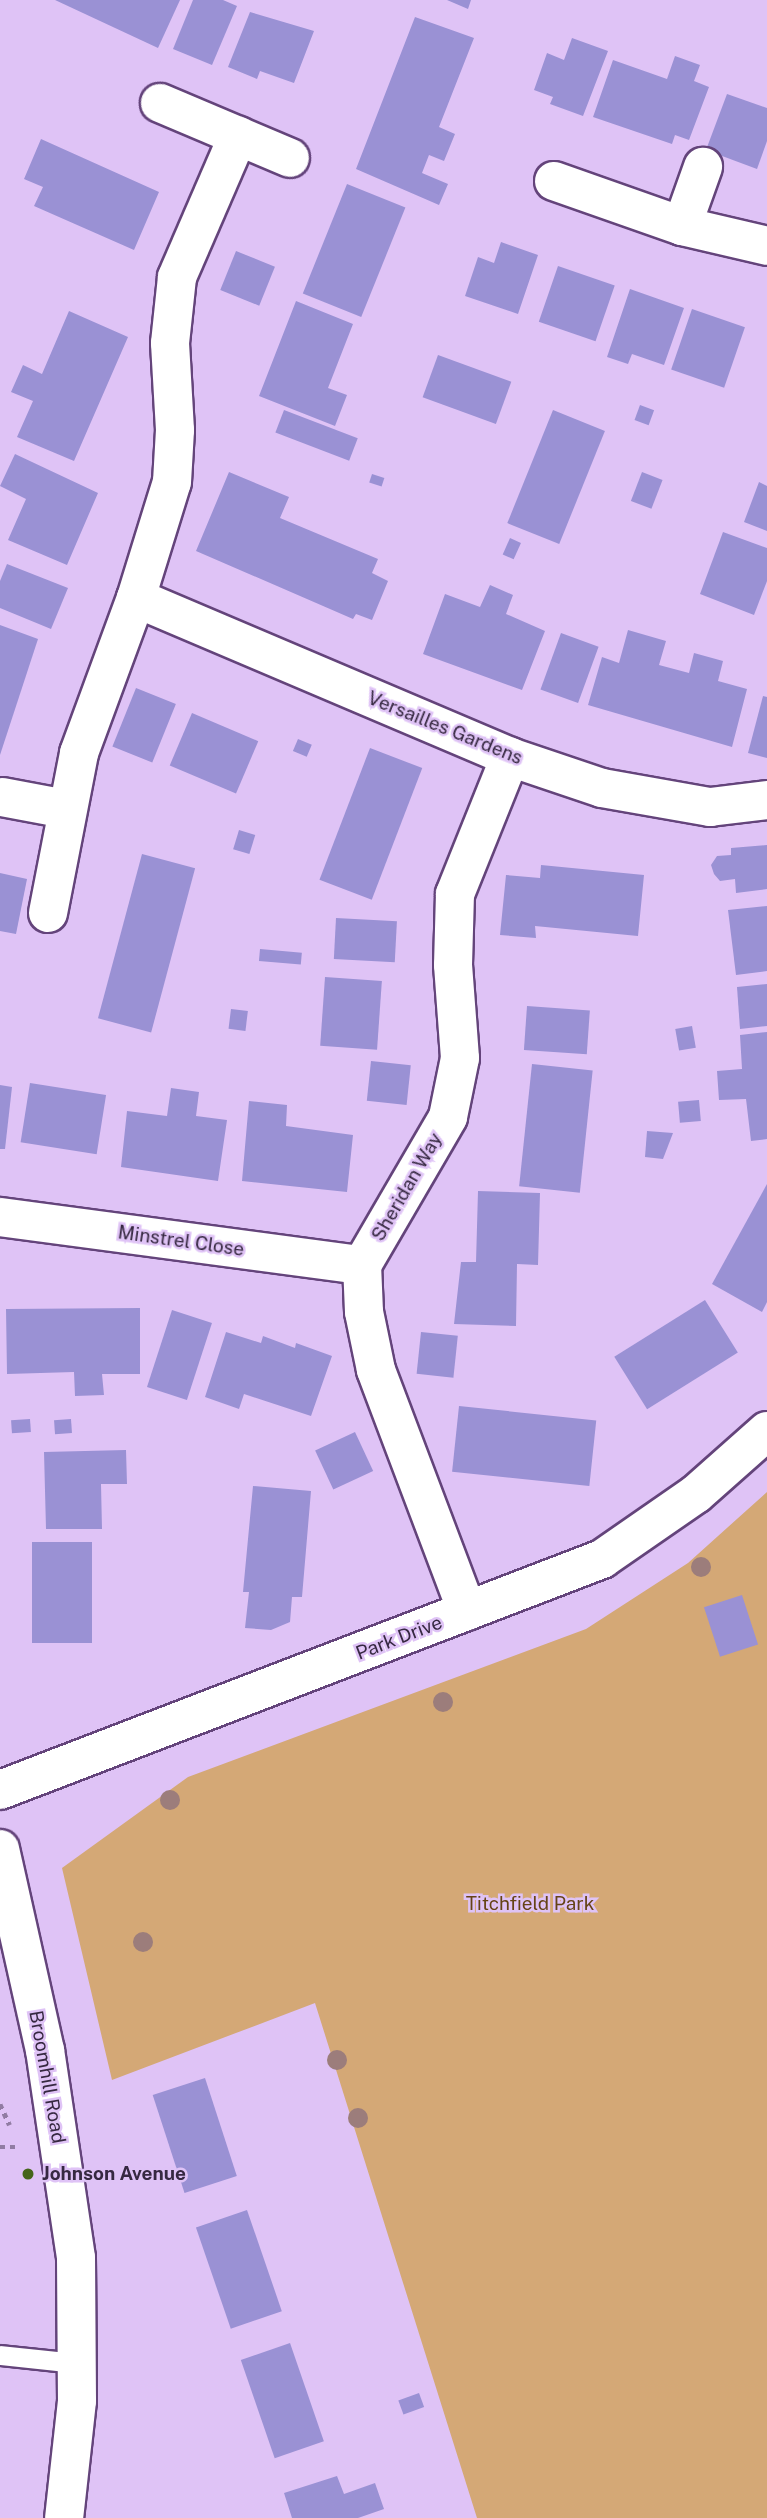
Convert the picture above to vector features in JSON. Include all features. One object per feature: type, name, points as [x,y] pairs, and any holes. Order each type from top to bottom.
[{"type":"street","points":[[160,103],[290,158]]},
{"type":"street","points":[[48,913],[66,808],[79,753],[136,598],[172,482],[175,430],[170,343],[177,277],[238,136]]},
{"type":"street","points":[[682,226],[703,167]]},
{"type":"street","points":[[555,181],[682,226],[767,246]]},
{"type":"street","name":"Versailles Gardens","points":[[136,598],[510,757],[602,788],[710,807],[767,800]]},
{"type":"street","name":"Sheridan Way","points":[[362,1265],[448,1117],[460,1058],[453,965],[455,894],[510,757]]},
{"type":"street","points":[[2,797],[66,808]]},
{"type":"street","name":"Minstrel Close","points":[[0,1217],[362,1265]]},
{"type":"street","points":[[362,1265],[364,1312],[376,1370],[467,1611]]},
{"type":"street","name":"Park Drive","points":[[0,1790],[602,1559],[696,1494],[767,1431]]},
{"type":"street","name":"Broomhill Road","points":[[0,1849],[45,2050],[76,2258],[76,2363],[64,2518]]},
{"type":"lane","points":[[0,2355],[76,2363]]},
{"type":"path","points":[[0,2147],[19,2147]]},
{"type":"green space","name":"Titchfield Park","points":[[767,1492],[767,2518],[477,2518],[315,2003],[112,2080],[62,1868],[188,1777],[586,1629],[688,1563]]},
{"type":"building","points":[[55,0],[180,0],[158,48]]},
{"type":"building","points":[[193,0],[223,0],[237,6],[212,65],[173,49]]},
{"type":"building","points":[[447,0],[471,0],[468,9]]},
{"type":"building","points":[[250,12],[314,31],[294,83],[260,71],[257,79],[228,67]]},
{"type":"building","points":[[415,17],[474,38],[439,127],[455,134],[444,161],[429,155],[422,173],[448,184],[439,205],[356,169]]},
{"type":"building","points":[[572,38],[608,51],[583,116],[550,104],[553,97],[534,90],[547,53],[564,60]]},
{"type":"building","points":[[675,56],[700,65],[694,81],[709,87],[689,140],[675,135],[672,144],[593,117],[613,60],[667,79]]},
{"type":"building","points":[[727,94],[767,108],[767,141],[757,169],[706,150]]},
{"type":"building","points":[[41,139],[159,192],[134,250],[34,206],[43,187],[24,179]]},
{"type":"building","points":[[347,184],[405,208],[361,317],[303,293]]},
{"type":"building","points":[[501,242],[538,255],[518,314],[465,296],[478,257],[494,263]]},
{"type":"building","points":[[236,251],[275,267],[259,306],[220,290]]},
{"type":"building","points":[[558,266],[615,286],[596,341],[539,322]]},
{"type":"building","points":[[630,289],[684,308],[664,365],[632,354],[628,364],[607,357]]},
{"type":"building","points":[[296,301],[353,324],[328,388],[347,395],[335,426],[259,396]]},
{"type":"building","points":[[692,309],[745,327],[724,388],[671,370]]},
{"type":"building","points":[[69,311],[128,337],[74,461],[17,437],[33,401],[11,392],[23,365],[42,374]]},
{"type":"building","points":[[438,355],[511,382],[496,424],[423,397]]},
{"type":"building","points":[[640,405],[654,410],[649,425],[635,420]]},
{"type":"building","points":[[284,410],[358,438],[349,461],[275,432]]},
{"type":"building","points":[[553,410],[605,431],[559,544],[507,523]]},
{"type":"building","points":[[15,454],[98,493],[67,565],[8,540],[26,499],[0,486]]},
{"type":"building","points":[[229,472],[289,497],[280,518],[378,559],[372,573],[388,581],[372,620],[356,614],[353,619],[196,551]]},
{"type":"building","points":[[642,472],[663,480],[651,509],[631,501]]},
{"type":"building","points":[[372,474],[384,478],[382,487],[369,483]]},
{"type":"building","points":[[759,482],[767,486],[767,531],[744,522]]},
{"type":"building","points":[[723,532],[767,548],[767,581],[754,615],[700,594]]},
{"type":"building","points":[[510,538],[521,543],[514,559],[503,554]]},
{"type":"building","points":[[7,564],[68,588],[51,629],[0,608],[0,581]]},
{"type":"building","points":[[490,585],[513,595],[506,614],[545,631],[522,690],[423,654],[445,594],[480,607]]},
{"type":"building","points":[[0,625],[38,639],[0,755]]},
{"type":"building","points":[[628,630],[666,641],[659,665],[689,673],[694,653],[723,661],[718,681],[747,689],[732,747],[588,705],[602,657],[619,663]]},
{"type":"building","points":[[561,633],[599,647],[578,703],[540,689]]},
{"type":"building","points":[[136,688],[176,704],[152,763],[112,746]]},
{"type":"building","points":[[763,696],[767,697],[767,758],[748,753]]},
{"type":"building","points":[[192,713],[258,741],[236,794],[170,765]]},
{"type":"building","points":[[298,739],[312,745],[307,757],[293,751]]},
{"type":"building","points":[[370,748],[422,768],[372,900],[319,880]]},
{"type":"building","points":[[239,830],[255,835],[249,854],[233,849]]},
{"type":"building","points":[[767,845],[767,889],[736,893],[735,879],[720,881],[714,874],[711,865],[717,856],[731,855],[731,848]]},
{"type":"building","points":[[142,854],[195,868],[151,1032],[98,1018]]},
{"type":"building","points":[[541,865],[644,875],[638,936],[535,926],[536,938],[500,935],[506,875],[540,878]]},
{"type":"building","points":[[0,873],[27,879],[16,934],[0,931]]},
{"type":"building","points":[[767,906],[767,971],[736,975],[728,910]]},
{"type":"building","points":[[336,918],[397,921],[395,962],[334,959]]},
{"type":"building","points":[[260,949],[302,953],[301,965],[259,961]]},
{"type":"building","points":[[325,977],[382,981],[377,1050],[320,1046]]},
{"type":"building","points":[[767,984],[767,1026],[740,1029],[737,987]]},
{"type":"building","points":[[527,1006],[590,1010],[587,1054],[524,1050]]},
{"type":"building","points":[[231,1009],[248,1011],[245,1031],[229,1029]]},
{"type":"building","points":[[692,1026],[696,1048],[679,1051],[675,1029]]},
{"type":"building","points":[[767,1032],[767,1139],[751,1141],[746,1099],[719,1100],[717,1071],[742,1069],[740,1035]]},
{"type":"building","points":[[371,1061],[411,1065],[407,1105],[367,1101]]},
{"type":"building","points":[[532,1064],[593,1070],[580,1193],[519,1186]]},
{"type":"building","points":[[30,1083],[106,1095],[97,1154],[21,1142]]},
{"type":"building","points":[[0,1085],[12,1087],[5,1149],[0,1149]]},
{"type":"building","points":[[171,1088],[199,1092],[196,1116],[227,1120],[218,1181],[121,1167],[127,1111],[167,1116]]},
{"type":"building","points":[[699,1100],[701,1121],[680,1123],[678,1102]]},
{"type":"building","points":[[249,1101],[287,1105],[286,1126],[353,1135],[347,1192],[242,1181]]},
{"type":"building","points":[[647,1131],[673,1133],[663,1159],[645,1157]]},
{"type":"building","points":[[767,1184],[767,1302],[762,1312],[712,1284]]},
{"type":"building","points":[[478,1191],[540,1193],[538,1265],[517,1264],[516,1326],[454,1324],[461,1262],[476,1262]]},
{"type":"building","points":[[705,1300],[738,1353],[647,1409],[614,1357]]},
{"type":"building","points":[[140,1308],[140,1374],[102,1374],[104,1395],[75,1396],[74,1372],[7,1374],[6,1309]]},
{"type":"building","points":[[172,1310],[212,1323],[187,1400],[147,1387]]},
{"type":"building","points":[[226,1332],[261,1343],[263,1336],[295,1348],[296,1343],[332,1356],[311,1416],[244,1394],[239,1409],[205,1397]]},
{"type":"building","points":[[421,1332],[458,1336],[453,1378],[417,1374]]},
{"type":"building","points":[[459,1406],[596,1420],[589,1486],[452,1472]]},
{"type":"building","points":[[30,1419],[31,1432],[12,1433],[11,1420]]},
{"type":"building","points":[[71,1419],[72,1433],[55,1434],[54,1420]]},
{"type":"building","points":[[355,1432],[373,1471],[333,1490],[315,1451]]},
{"type":"building","points":[[126,1450],[127,1484],[101,1484],[102,1529],[46,1529],[44,1452]]},
{"type":"building","points":[[253,1486],[311,1491],[302,1597],[292,1597],[290,1622],[271,1630],[245,1628],[249,1592],[243,1592]]},
{"type":"building","points":[[32,1542],[92,1542],[92,1643],[32,1643]]},
{"type":"building","points":[[742,1595],[758,1644],[720,1657],[704,1607]]},
{"type":"building","points":[[205,2078],[237,2176],[185,2193],[153,2095]]},
{"type":"building","points":[[247,2210],[282,2311],[231,2329],[196,2228]]},
{"type":"building","points":[[290,2343],[324,2441],[275,2458],[241,2360]]},
{"type":"building","points":[[419,2393],[424,2407],[403,2415],[398,2401]]},
{"type":"building","points":[[337,2476],[344,2494],[375,2483],[384,2509],[358,2518],[292,2518],[284,2493]]},
{"type":"place","name":"Johnson Avenue","points":[[28,2174]]}]
